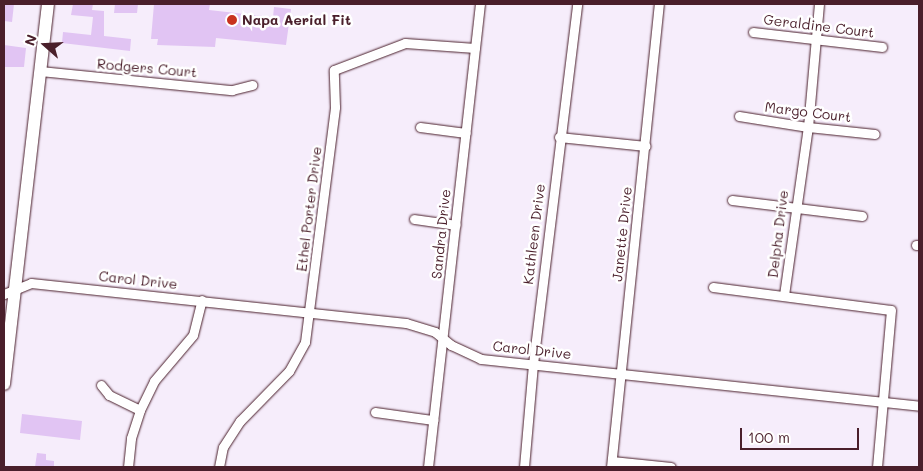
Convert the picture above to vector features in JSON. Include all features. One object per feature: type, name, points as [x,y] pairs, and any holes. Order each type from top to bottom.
[{"type":"main road","points":[[4,384],[9,292],[48,4]]},
{"type":"street","name":"Sandra Drive","points":[[428,467],[480,4]]},
{"type":"street","name":"Kathleen Drive","points":[[524,467],[533,364],[559,137],[577,4]]},
{"type":"street","name":"Janette Drive","points":[[611,464],[646,146],[659,4]]},
{"type":"street","name":"Delpha Drive","points":[[819,4],[808,128],[784,295],[891,310],[877,467]]},
{"type":"street","name":"Geraldine Court","points":[[753,32],[882,47]]},
{"type":"street","name":"Ethel Porter Drive","points":[[219,467],[223,447],[240,421],[289,371],[305,342],[335,107],[334,70],[405,43],[475,48]]},
{"type":"street","name":"Rodgers Court","points":[[40,71],[232,90],[252,85]]},
{"type":"street","name":"Margo Court","points":[[738,116],[808,128],[875,134]]},
{"type":"street","points":[[420,127],[466,133]]},
{"type":"street","points":[[559,137],[646,146]]},
{"type":"street","points":[[732,200],[862,216]]},
{"type":"street","points":[[414,220],[456,225]]},
{"type":"street","name":"Carol Drive","points":[[9,292],[31,283],[406,323],[435,332],[481,359],[919,406]]},
{"type":"street","points":[[714,287],[784,295]]},
{"type":"street","points":[[128,467],[131,438],[140,410],[154,381],[193,335],[202,300]]},
{"type":"street","points":[[101,385],[109,396],[140,410]]},
{"type":"street","points":[[375,412],[433,420]]},
{"type":"street","points":[[611,464],[671,467]]},
{"type":"building","points":[[4,4],[14,4],[12,22],[4,21]]},
{"type":"building","points":[[73,4],[93,4],[92,10],[104,11],[104,36],[131,39],[130,51],[62,43],[63,32],[91,35],[93,17],[71,15]]},
{"type":"building","points":[[115,4],[138,4],[137,13],[114,13]]},
{"type":"building","points":[[154,4],[210,4],[209,10],[273,17],[274,7],[291,9],[286,45],[216,38],[215,47],[157,45],[158,39],[151,39]]},
{"type":"building","points":[[4,45],[26,48],[24,67],[4,67]]},
{"type":"building","points":[[22,414],[82,421],[80,440],[20,433]]},
{"type":"building","points":[[37,453],[46,454],[46,460],[54,461],[54,467],[35,467]]},
{"type":"place","name":"Napa Aerial Fit","points":[[232,20]]}]
